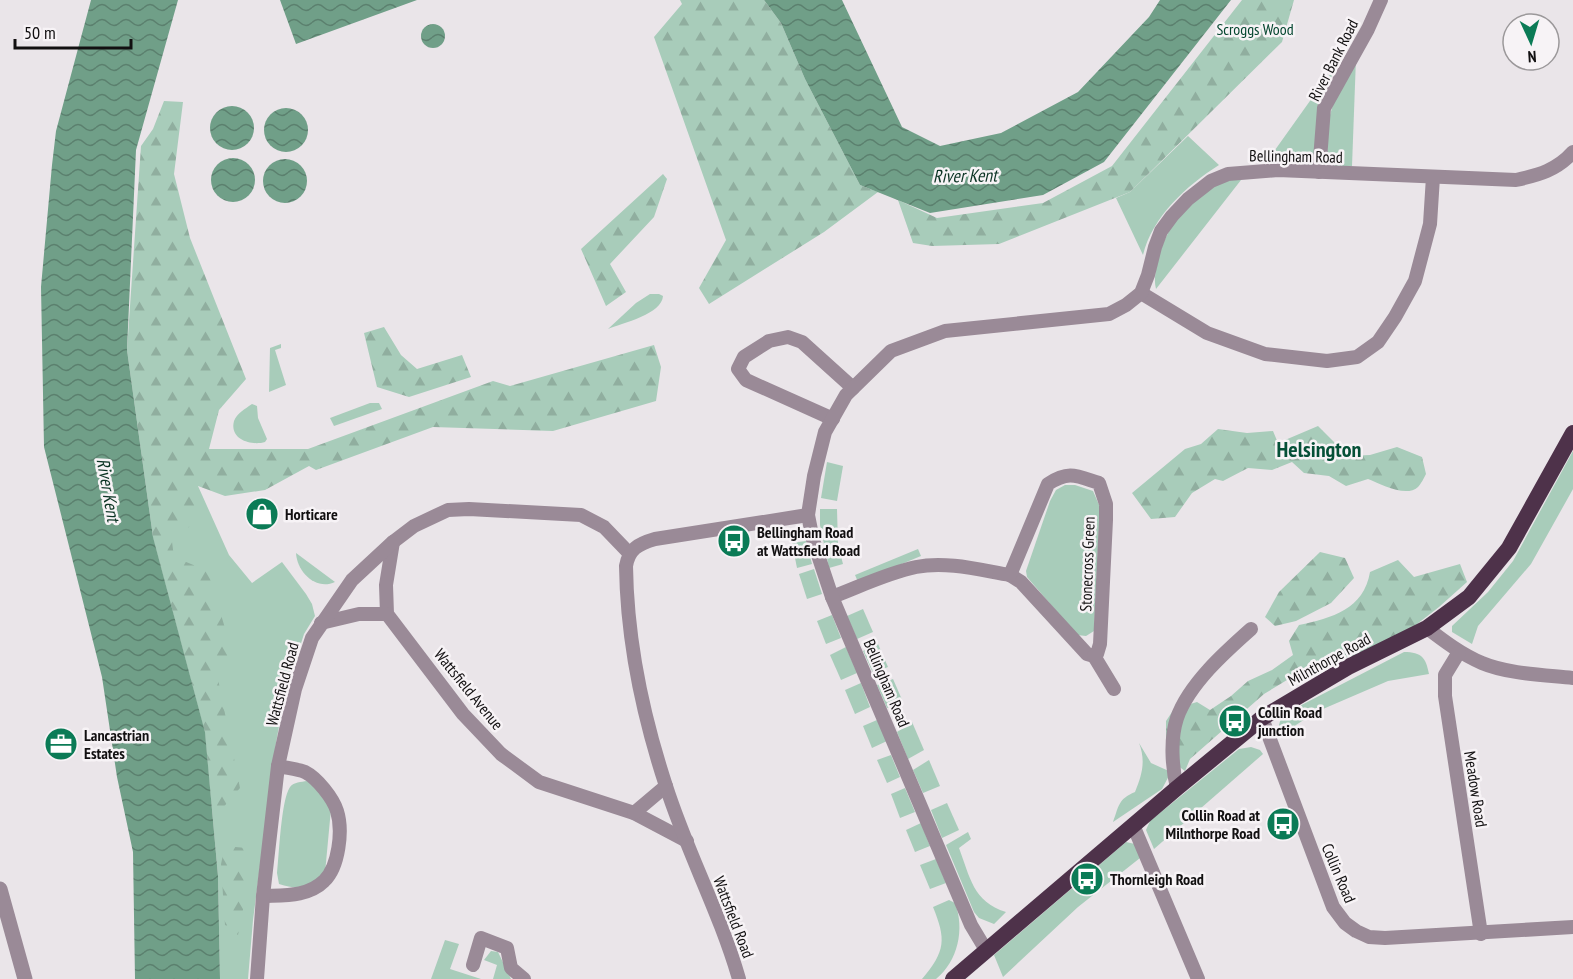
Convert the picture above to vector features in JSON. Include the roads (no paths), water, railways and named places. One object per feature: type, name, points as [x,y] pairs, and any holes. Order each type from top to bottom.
[{"type":"highway","name":"Milnthorpe Road","points":[[953,979],[1262,718],[1348,667],[1427,628],[1469,597],[1509,548],[1573,433]]},
{"type":"street","name":"River Bank Road","points":[[1318,172],[1324,108],[1368,29],[1381,0]]},
{"type":"street","name":"Bellingham Road","points":[[986,950],[971,925],[832,597],[813,540],[808,515],[814,476],[825,432],[846,395],[891,351],[945,331],[1109,314],[1126,305],[1142,293],[1161,231],[1188,199],[1211,181],[1228,174],[1278,170],[1516,180],[1542,175],[1564,163],[1573,152]]},
{"type":"street","points":[[1142,293],[1207,333],[1265,354],[1327,361],[1357,357],[1378,342],[1415,281],[1430,224],[1433,177]]},
{"type":"street","points":[[832,419],[746,380],[738,369],[744,357],[769,341],[788,338],[801,342],[853,388]]},
{"type":"street","name":"Stonecross Green","points":[[1094,656],[1100,644],[1106,504],[1099,483],[1070,474],[1059,477],[1048,484],[1010,575],[1021,582],[1087,654],[1094,656],[1114,689]]},
{"type":"street","name":"Wattsfield Road","points":[[257,979],[263,896],[278,766],[295,689],[312,638],[352,580],[414,526],[448,510],[581,515],[604,527],[628,553],[626,580],[633,652],[647,716],[666,786],[725,936],[739,979]]},
{"type":"street","points":[[628,553],[641,543],[655,539],[808,515]]},
{"type":"street","points":[[321,623],[360,614],[387,614],[386,585],[393,543]]},
{"type":"street","points":[[832,597],[888,575],[918,567],[950,566],[1010,575]]},
{"type":"street","name":"Wattsfield Avenue","points":[[387,614],[463,714],[501,754],[539,782],[634,813],[687,841]]},
{"type":"street","points":[[1427,628],[1459,651],[1484,664],[1528,673],[1573,678]]},
{"type":"street","points":[[1177,788],[1173,747],[1177,719],[1198,684],[1223,654],[1251,629]]},
{"type":"street","name":"Meadow Road","points":[[1459,651],[1445,675],[1445,696],[1481,934]]},
{"type":"street","name":"Collin Road","points":[[1262,718],[1332,908],[1345,923],[1356,931],[1369,936],[1385,938],[1573,927]]},
{"type":"street","points":[[263,896],[294,895],[324,882],[335,863],[339,837],[338,812],[329,794],[306,773],[278,766]]},
{"type":"street","points":[[634,813],[666,786]]},
{"type":"street","points":[[1133,825],[1198,979]]},
{"type":"street","points":[[0,889],[24,979]]},
{"type":"street","points":[[473,965],[481,938],[507,948],[511,968],[524,979]]},
{"type":"water","name":"River Kent","points":[[91,0],[178,0],[136,150],[127,350],[153,537],[205,732],[218,876],[220,979],[135,979],[133,852],[117,777],[102,677],[44,447],[41,287],[52,165],[56,131]]},
{"type":"water","points":[[280,0],[417,0],[296,44]]},
{"type":"water","name":"River Kent","points":[[764,0],[842,0],[902,127],[940,146],[1001,133],[1078,92],[1149,17],[1160,0],[1231,0],[1104,162],[1043,195],[930,213],[860,185],[805,79],[781,23]]},
{"type":"water","points":[[433,24],[441,28],[445,36],[441,44],[433,48],[425,44],[421,36],[425,28]]},
{"type":"water","points":[[232,106],[247,113],[254,128],[247,143],[232,150],[217,143],[210,128],[217,113]]},
{"type":"water","points":[[286,108],[301,115],[308,130],[301,145],[286,152],[271,145],[264,130],[271,115]]},
{"type":"water","points":[[233,158],[248,165],[255,180],[248,195],[233,202],[218,195],[211,180],[218,165]]},
{"type":"water","points":[[285,159],[300,166],[307,181],[300,196],[285,203],[270,196],[263,181],[270,166]]},
{"type":"place","name":"Horticare","points":[[262,514]]},
{"type":"place","name":"Bellingham Road at Wattsfield Road","points":[[734,541]]},
{"type":"place","name":"Collin Road junction","points":[[1235,721]]},
{"type":"place","name":"Lancastrian Estates","points":[[61,744]]},
{"type":"place","name":"Collin Road at Milnthorpe Road","points":[[1283,824]]},
{"type":"place","name":"Thornleigh Road","points":[[1087,879]]},
{"type":"district","name":"Helsington","points":[[1319,449]]},
{"type":"park label","name":"Scroggs Wood","points":[[1255,29]]}]
